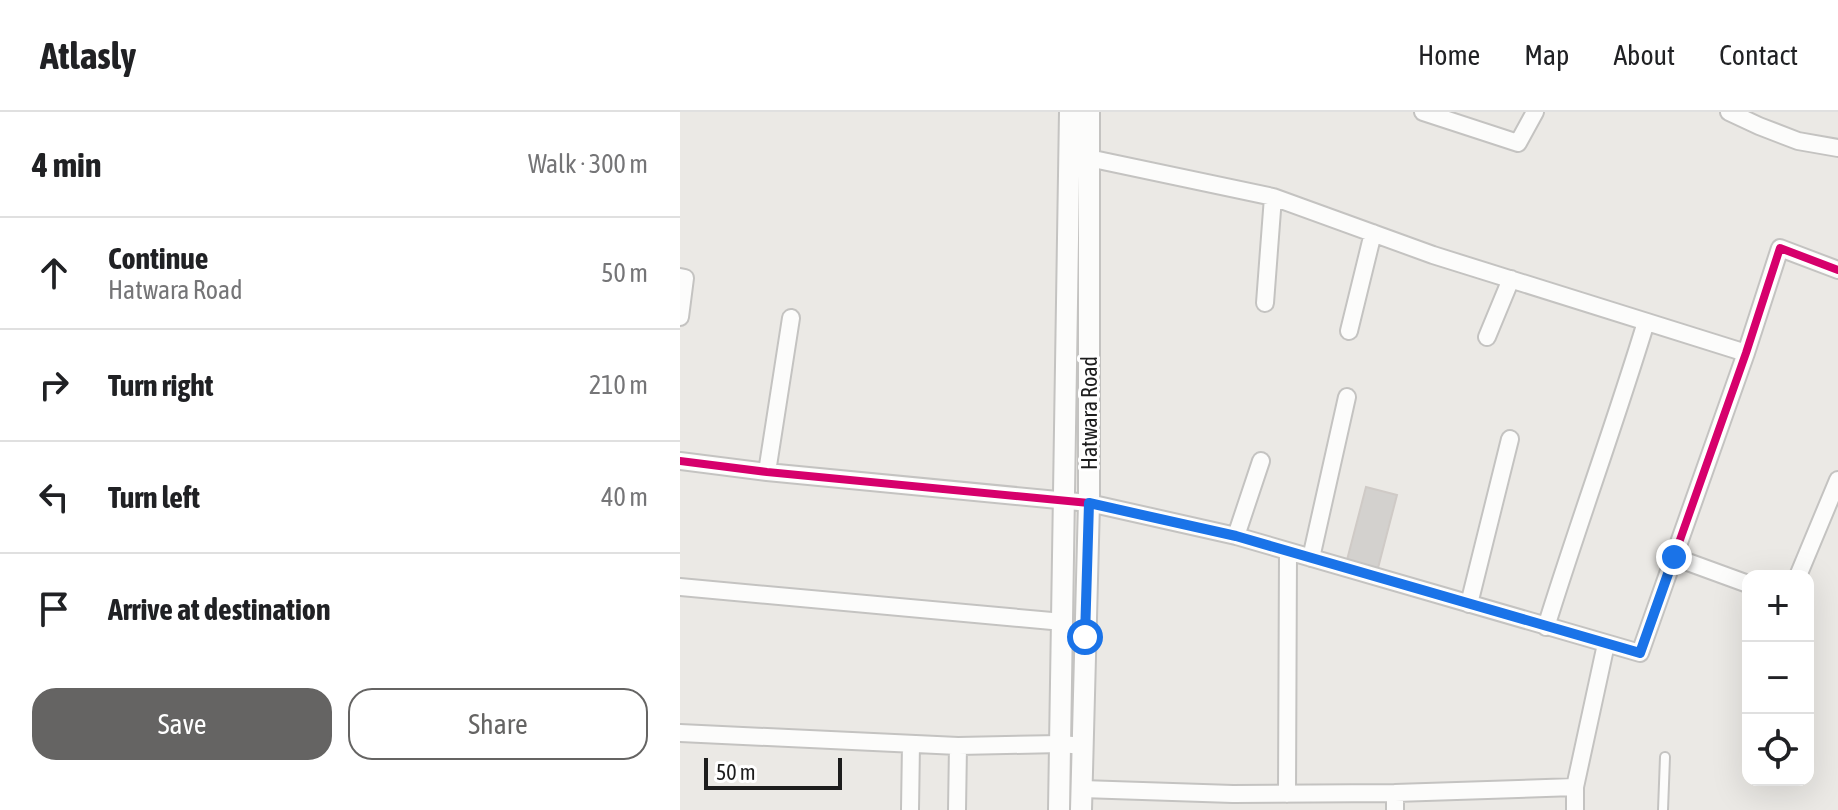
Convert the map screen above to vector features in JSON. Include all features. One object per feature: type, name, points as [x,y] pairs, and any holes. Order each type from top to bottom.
[{"type":"street","points":[[1059,810],[1065,500],[1079,156],[1070,112]]},
{"type":"street","name":"Hatwara Road","points":[[1081,810],[1089,503],[1079,156],[1089,112]]},
{"type":"street","points":[[1423,112],[1518,143],[1535,112]]},
{"type":"street","points":[[1729,112],[1798,141],[1838,148]]},
{"type":"street","points":[[1079,156],[1273,197],[1511,279],[1746,353]]},
{"type":"street","points":[[1265,303],[1273,197]]},
{"type":"street","points":[[1349,331],[1373,233]]},
{"type":"street","points":[[680,461],[1089,503],[1236,536],[1640,653],[1780,248],[1838,270]]},
{"type":"street","points":[[680,277],[685,278],[680,317]]},
{"type":"street","points":[[1487,337],[1511,279]]},
{"type":"street","points":[[767,472],[791,318]]},
{"type":"street","points":[[1546,627],[1614,428],[1646,322]]},
{"type":"street","points":[[1311,558],[1347,397]]},
{"type":"street","points":[[1469,604],[1510,439]]},
{"type":"street","points":[[1236,536],[1261,461]]},
{"type":"street","points":[[1800,570],[1838,480]]},
{"type":"street","points":[[1287,794],[1288,552]]},
{"type":"street","points":[[1674,557],[1742,582]]},
{"type":"street","points":[[680,587],[1063,622]]},
{"type":"street","points":[[1575,810],[1575,787],[1606,644]]},
{"type":"street","points":[[680,733],[958,746],[1083,746]]},
{"type":"street","points":[[910,810],[911,744]]},
{"type":"street","points":[[957,810],[958,746]]},
{"type":"street","points":[[1082,789],[1233,802],[1287,794],[1395,802],[1575,787]]},
{"type":"lane","points":[[1663,810],[1665,757]]},
{"type":"building","points":[[1366,487],[1397,495],[1378,568],[1347,560]]},
{"type":"cycle path","points":[[680,461],[1089,503],[1236,536],[1640,653],[1780,248],[1838,270]]},
{"type":"route","points":[[1085,637],[1089,503],[1236,536],[1640,653],[1674,557]]}]
